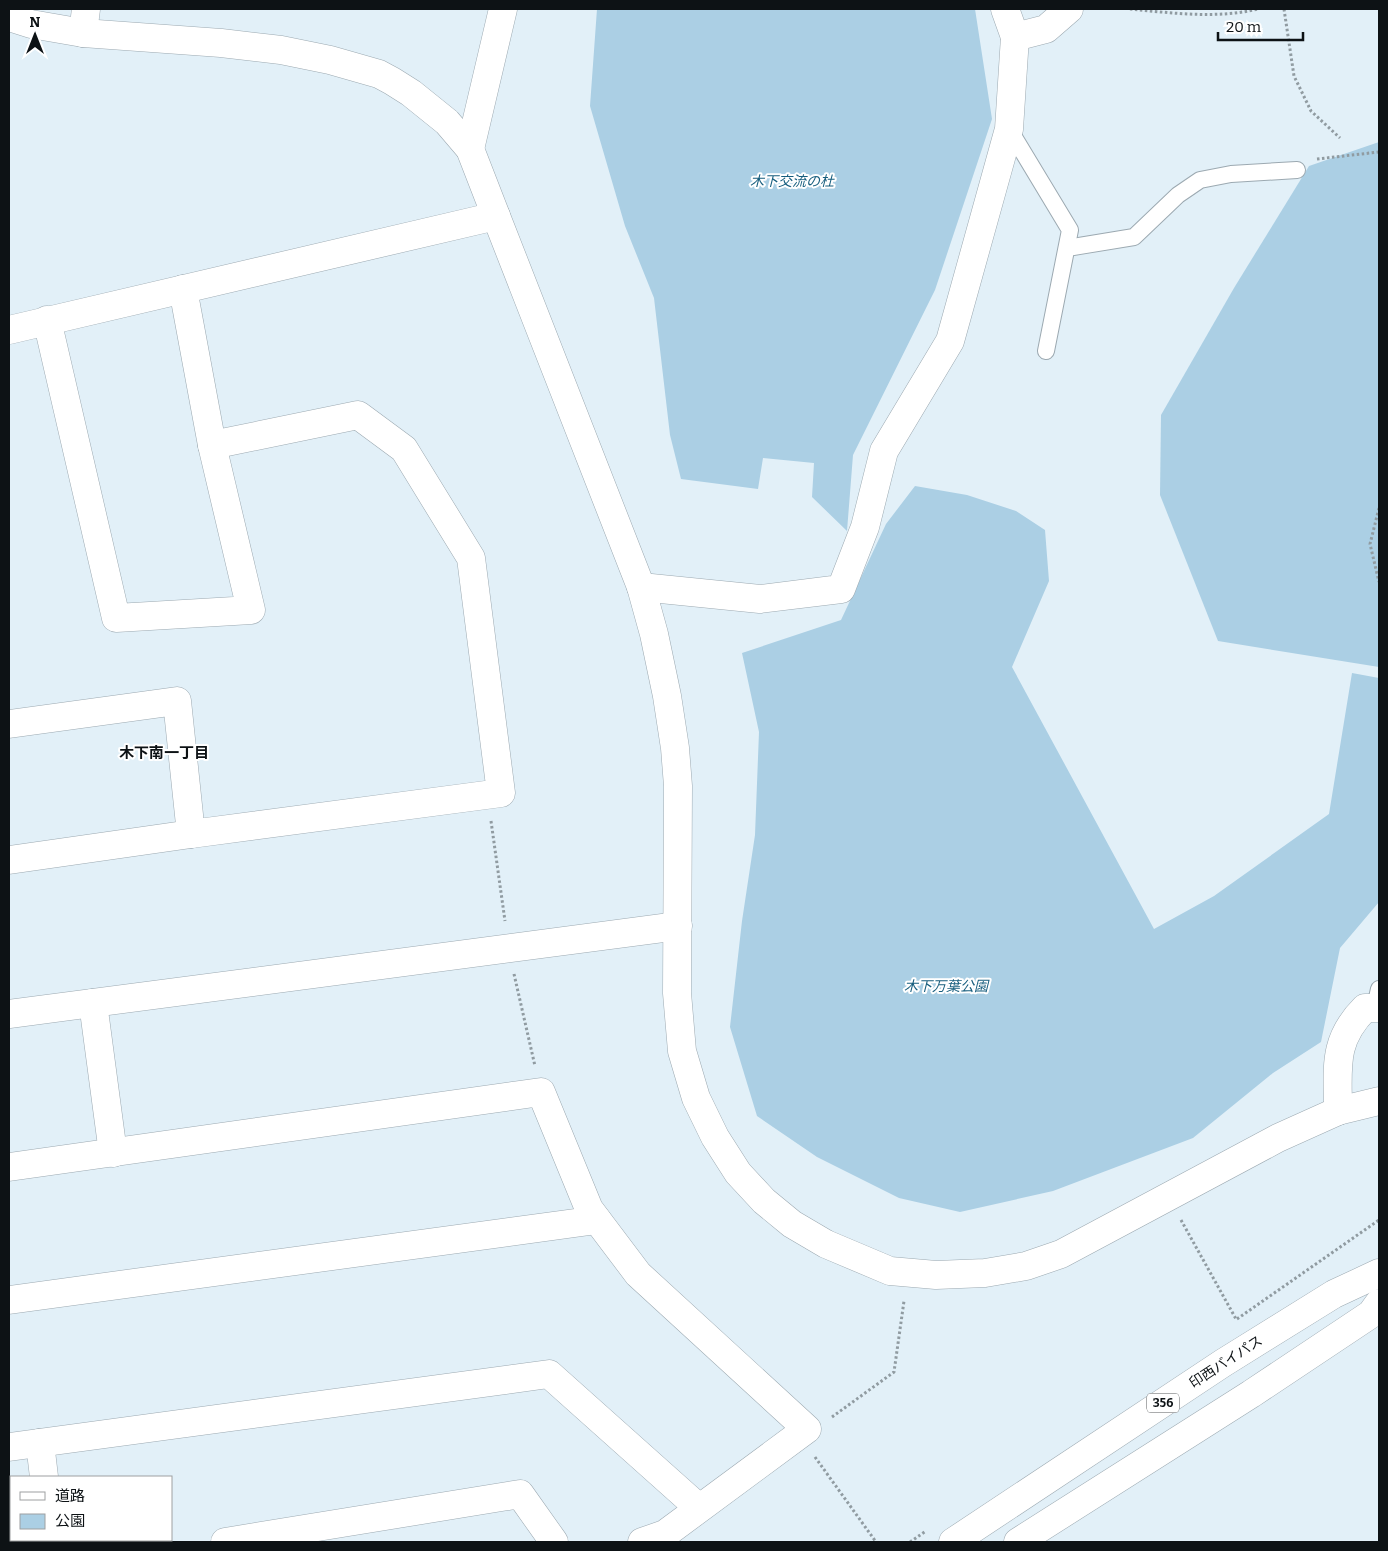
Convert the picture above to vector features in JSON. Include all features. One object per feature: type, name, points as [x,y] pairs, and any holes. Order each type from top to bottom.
[{"type":"main road","points":[[470,149],[503,9]]},
{"type":"main road","points":[[641,587],[760,598],[841,589],[864,527],[884,451],[950,341],[1009,129],[1014,37],[1005,9]]},
{"type":"main road","points":[[1014,37],[1046,29],[1069,9]]},
{"type":"main road","points":[[9,18],[30,24],[85,21],[306,55],[354,66],[392,81],[411,93],[447,122],[470,149],[641,587],[654,634],[667,696],[675,748],[678,786],[677,993],[682,1051],[696,1098],[715,1137],[738,1173],[764,1201],[792,1224],[826,1244],[890,1271],[936,1275],[985,1274],[1026,1266],[1061,1254],[1278,1138],[1338,1111],[1379,1101]]},
{"type":"main road","points":[[9,330],[496,216]]},
{"type":"main road","points":[[47,320],[116,618],[251,610],[212,445],[183,289]]},
{"type":"main road","points":[[9,860],[501,793],[471,558],[404,449],[358,415],[212,445]]},
{"type":"main road","points":[[9,724],[177,701],[191,834]]},
{"type":"main road","points":[[9,1014],[678,926]]},
{"type":"main road","points":[[1338,1111],[1338,1060],[1342,1042],[1354,1019],[1365,1008],[1378,1001]]},
{"type":"main road","points":[[94,1003],[113,1153]]},
{"type":"main road","points":[[9,1167],[541,1092],[589,1209],[638,1274],[803,1431],[665,1534],[642,1542]]},
{"type":"main road","points":[[9,1300],[597,1220]]},
{"type":"main road","name":"印西バイパス","points":[[953,1542],[1230,1358],[1334,1294],[1379,1274]]},
{"type":"main road","points":[[1018,1542],[1251,1394],[1372,1314],[1379,1303]]},
{"type":"main road","points":[[9,1447],[549,1374],[699,1508]]},
{"type":"main road","points":[[40,1443],[44,1476]]},
{"type":"main road","points":[[225,1542],[520,1494],[554,1542]]},
{"type":"lane","points":[[1009,129],[1070,230],[1046,351]]},
{"type":"lane","points":[[1067,248],[1134,237],[1178,195],[1200,180],[1231,174],[1297,170]]},
{"type":"path","points":[[1130,9],[1190,14],[1238,14],[1258,9]]},
{"type":"path","points":[[1284,9],[1294,76],[1311,111],[1340,138]]},
{"type":"path","points":[[1297,170],[1317,159],[1379,152]]},
{"type":"path","points":[[1379,508],[1370,544],[1379,582]]},
{"type":"path","points":[[1180,1220],[1236,1319]]},
{"type":"path","points":[[876,1542],[803,1431],[824,1423],[894,1372],[905,1294]]},
{"type":"green space","name":"木下交流の杜","points":[[597,9],[975,9],[992,119],[935,290],[853,455],[847,531],[812,497],[814,463],[763,458],[758,489],[681,479],[670,435],[654,298],[625,226],[590,106]]},
{"type":"green space","points":[[1379,142],[1379,667],[1218,641],[1160,495],[1161,415],[1234,288],[1309,166]]},
{"type":"green space","name":"木下万葉公園","points":[[915,486],[967,495],[1016,511],[1045,530],[1049,581],[1012,667],[1154,929],[1214,896],[1329,814],[1352,673],[1379,678],[1379,902],[1340,948],[1321,1042],[1273,1073],[1193,1138],[1053,1191],[960,1212],[899,1198],[817,1157],[757,1116],[730,1027],[742,921],[755,835],[759,732],[742,653],[841,620],[886,524]]},
{"type":"district","name":"木下南一丁目","points":[[164,753]]}]
